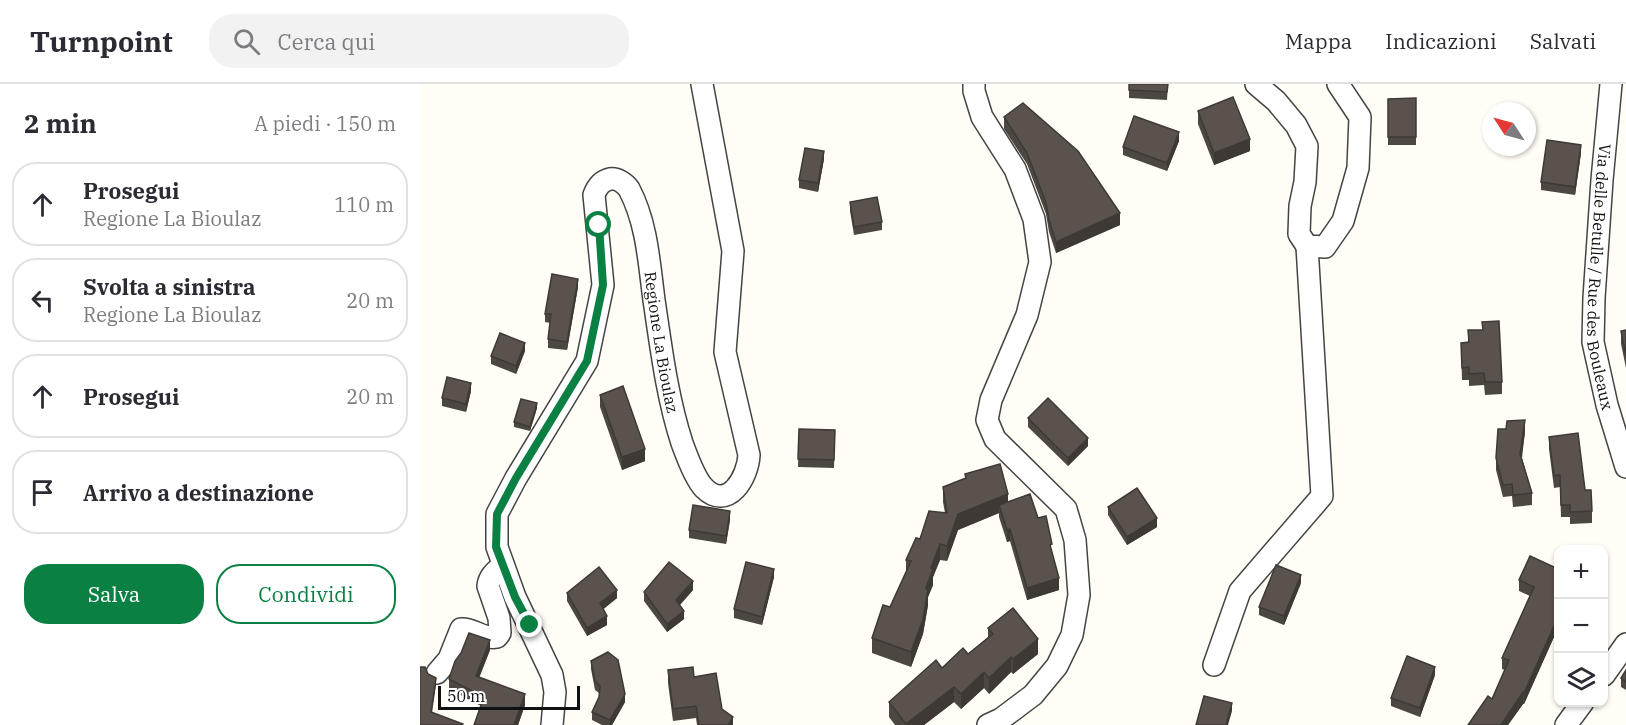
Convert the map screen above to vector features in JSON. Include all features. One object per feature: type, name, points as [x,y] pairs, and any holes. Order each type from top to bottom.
[{"type":"street","name":"Regione La Bioulaz","points":[[503,566],[496,547],[497,514],[516,478],[587,361],[603,285],[594,195],[596,189],[604,181],[615,179],[625,184],[645,231],[658,332],[674,414],[682,445],[695,473],[705,488],[719,495],[735,490],[744,477],[748,467],[748,455],[725,352],[733,251],[702,84]]},
{"type":"street","points":[[974,84],[982,117],[1015,169],[1034,219],[1040,262],[1028,315],[991,400],[987,420],[995,439],[1066,509],[1075,540],[1079,595],[1072,635],[1058,666],[1033,694],[1001,719],[988,725]]},
{"type":"street","points":[[1214,665],[1240,591],[1322,496],[1307,246],[1299,234],[1307,146],[1296,125],[1276,101],[1256,84]]},
{"type":"street","points":[[1307,246],[1325,248],[1343,221],[1358,168],[1360,117],[1338,84]]},
{"type":"street","name":"Via delle Betulle / Rue des Bouleaux","points":[[1611,84],[1601,191],[1593,342],[1607,405],[1626,467]]},
{"type":"street","points":[[437,673],[447,664],[460,629],[470,629],[492,638],[497,637],[500,633],[488,586],[494,572],[503,566],[552,675],[555,692],[552,725]]},
{"type":"street","points":[[1608,669],[1626,644]]},
{"type":"street","points":[[1566,725],[1579,707]]},
{"type":"building","points":[[1129,84],[1168,84],[1167,92],[1129,90]]},
{"type":"building","points":[[1233,97],[1250,139],[1214,153],[1198,111]]},
{"type":"building","points":[[1416,98],[1416,137],[1388,137],[1388,99]]},
{"type":"building","points":[[1023,103],[1078,151],[1120,213],[1056,242],[1046,203],[1027,153],[1004,117]]},
{"type":"building","points":[[1134,116],[1179,132],[1167,163],[1123,147]]},
{"type":"building","points":[[1547,140],[1581,145],[1575,187],[1541,182]]},
{"type":"building","points":[[805,148],[824,151],[818,183],[799,180]]},
{"type":"building","points":[[877,197],[882,222],[854,227],[850,202]]},
{"type":"building","points":[[552,274],[578,279],[567,342],[548,339],[551,314],[545,314]]},
{"type":"building","points":[[1499,321],[1502,382],[1485,382],[1484,373],[1469,374],[1469,367],[1462,368],[1461,343],[1469,342],[1468,330],[1483,330],[1482,322]]},
{"type":"building","points":[[1626,330],[1626,356],[1621,331]]},
{"type":"building","points":[[500,333],[525,343],[516,366],[491,356]]},
{"type":"building","points":[[447,377],[471,383],[466,404],[442,398]]},
{"type":"building","points":[[623,386],[645,449],[622,457],[600,395]]},
{"type":"building","points":[[1048,398],[1088,438],[1068,458],[1028,418]]},
{"type":"building","points":[[521,399],[537,403],[530,427],[514,422]]},
{"type":"building","points":[[1525,420],[1520,454],[1532,493],[1513,495],[1512,484],[1503,485],[1496,458],[1498,429],[1506,429],[1507,421]]},
{"type":"building","points":[[799,429],[835,430],[834,460],[798,459]]},
{"type":"building","points":[[1578,433],[1585,490],[1591,490],[1592,511],[1570,512],[1570,505],[1561,505],[1560,475],[1554,476],[1549,437]]},
{"type":"building","points":[[1000,464],[1008,494],[958,514],[947,546],[940,544],[931,568],[933,569],[926,588],[928,590],[923,619],[911,652],[872,638],[883,605],[890,607],[911,561],[906,560],[916,538],[920,539],[929,511],[947,513],[943,487],[966,478],[965,474]]},
{"type":"building","points":[[1137,488],[1157,518],[1127,537],[1108,507]]},
{"type":"building","points":[[1030,494],[1038,518],[1046,516],[1052,544],[1050,545],[1059,578],[1027,588],[1010,529],[1007,530],[999,505]]},
{"type":"building","points":[[693,505],[730,511],[726,536],[689,530]]},
{"type":"building","points":[[1530,556],[1554,567],[1554,626],[1524,693],[1501,725],[1468,725],[1488,696],[1492,699],[1509,660],[1502,658],[1534,587],[1519,580]]},
{"type":"building","points":[[669,562],[693,581],[676,600],[684,611],[667,624],[644,592]]},
{"type":"building","points":[[746,562],[774,569],[762,617],[734,609]]},
{"type":"building","points":[[1276,565],[1301,575],[1284,616],[1259,607]]},
{"type":"building","points":[[599,567],[617,590],[600,603],[607,616],[587,628],[567,593]]},
{"type":"building","points":[[1013,608],[1038,639],[1013,659],[1011,657],[989,678],[984,672],[961,694],[954,687],[906,724],[889,702],[936,660],[942,668],[963,648],[968,654],[993,634],[988,628]]},
{"type":"building","points":[[469,633],[490,640],[476,676],[525,694],[514,725],[474,725],[484,697],[449,679]]},
{"type":"building","points":[[608,652],[618,660],[625,694],[610,720],[592,712],[599,697],[600,686],[595,681],[591,661]]},
{"type":"building","points":[[1407,656],[1435,667],[1420,708],[1391,698]]},
{"type":"building","points":[[420,667],[425,667],[428,674],[436,678],[431,712],[462,725],[420,725]]},
{"type":"building","points":[[693,667],[694,677],[716,673],[722,709],[733,717],[728,725],[699,725],[696,706],[673,709],[668,670]]},
{"type":"building","points":[[1626,670],[1626,682],[1621,678]]},
{"type":"building","points":[[1204,696],[1232,703],[1226,725],[1196,725]]},
{"type":"route","points":[[530,625],[515,597],[496,547],[497,514],[516,478],[587,361],[603,285],[599,225]]}]
